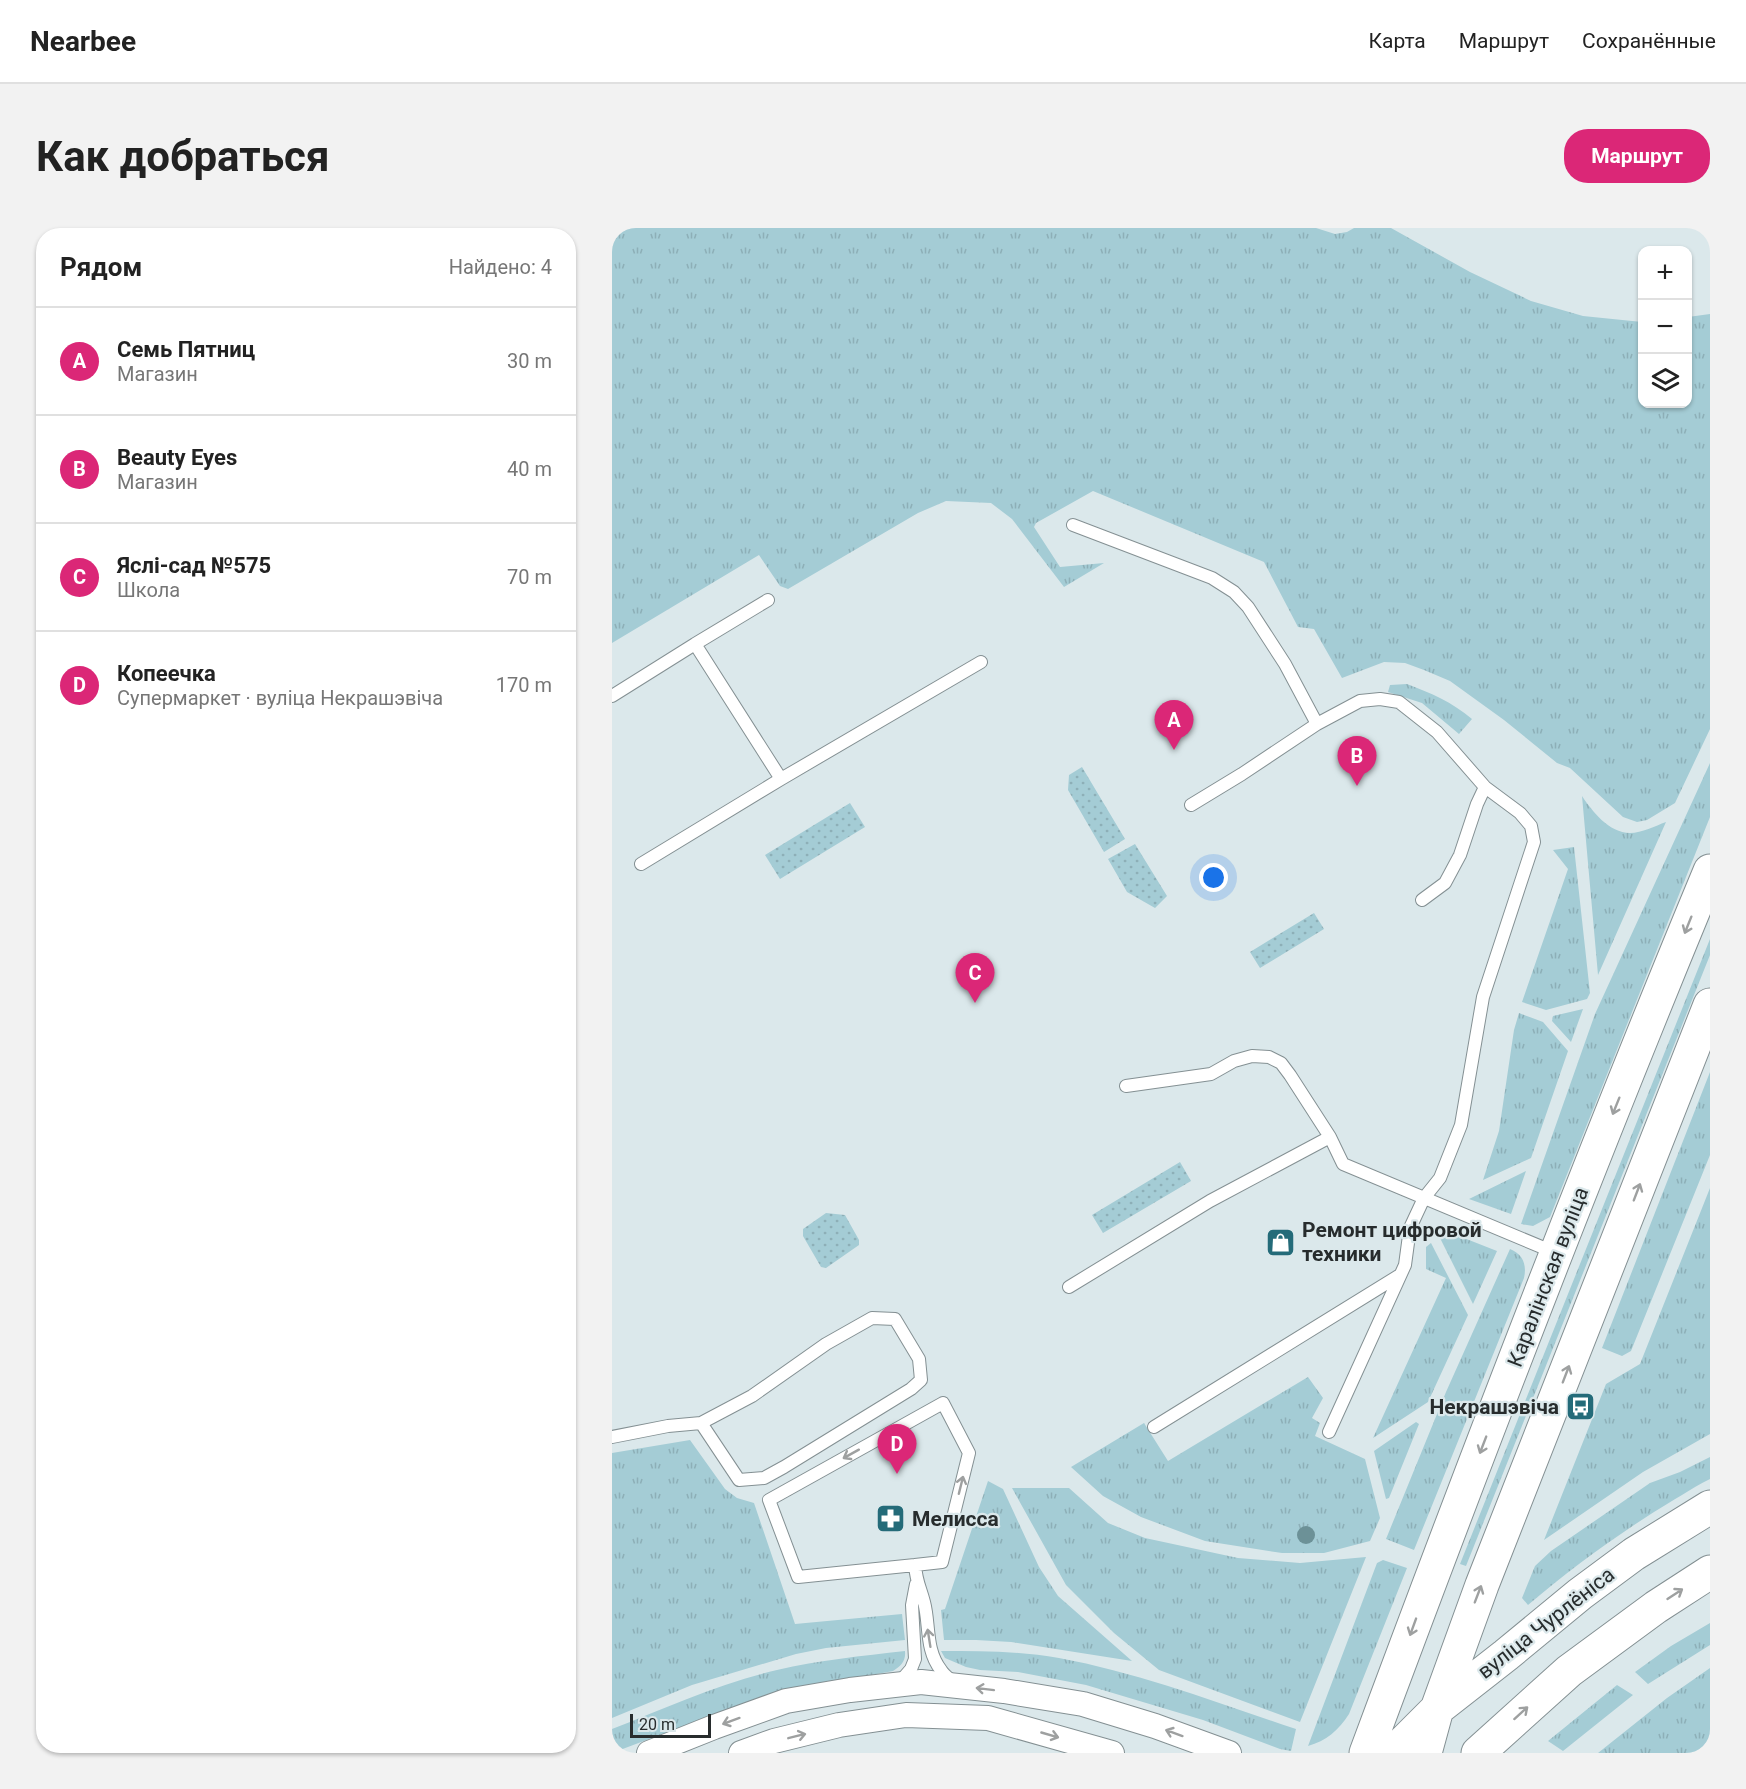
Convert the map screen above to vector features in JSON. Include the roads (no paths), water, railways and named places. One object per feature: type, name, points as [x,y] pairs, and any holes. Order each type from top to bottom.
[{"type":"main road","name":"Каралінская вуліца","points":[[1366,1753],[1445,1541],[1557,1253],[1710,871]]},
{"type":"main road","points":[[1425,1753],[1437,1708],[1466,1626],[1710,1005]]},
{"type":"main road","name":"вуліца Чурлёніса","points":[[1393,1753],[1437,1708],[1603,1576],[1710,1507]]},
{"type":"main road","points":[[1478,1753],[1569,1671],[1656,1607],[1710,1572]]},
{"type":"main road","points":[[1466,1626],[1471,1649],[1481,1656],[1494,1659],[1506,1655]]},
{"type":"street","points":[[649,1753],[786,1701],[850,1690],[921,1682],[1004,1691],[1083,1704],[1155,1726],[1229,1753]]},
{"type":"street","points":[[741,1753],[839,1725],[906,1715],[988,1718],[1112,1753]]},
{"type":"lane","points":[[1073,525],[1212,578],[1234,592],[1248,607],[1285,664],[1317,724]]},
{"type":"lane","points":[[612,696],[768,600]]},
{"type":"lane","points":[[695,644],[781,779]]},
{"type":"lane","points":[[641,864],[981,662]]},
{"type":"lane","points":[[1191,805],[1317,724],[1360,701],[1380,699],[1399,702],[1437,732],[1485,787],[1520,813],[1531,826],[1534,842],[1483,996],[1461,1125],[1440,1178],[1424,1198],[1410,1228],[1407,1256],[1401,1274],[1329,1432]]},
{"type":"lane","points":[[1422,900],[1445,883],[1460,855],[1485,787]]},
{"type":"lane","points":[[1126,1086],[1211,1074],[1234,1061],[1252,1056],[1269,1057],[1281,1063],[1290,1075],[1330,1137],[1343,1164],[1557,1253]]},
{"type":"lane","points":[[1069,1287],[1210,1201],[1330,1137]]},
{"type":"lane","points":[[1154,1427],[1401,1274]]},
{"type":"lane","points":[[612,1437],[668,1426],[701,1423],[752,1396],[826,1344],[872,1318],[895,1319],[919,1359],[921,1380],[911,1389],[764,1478],[739,1480],[701,1423]]},
{"type":"lane","points":[[943,1403],[969,1453],[942,1562],[915,1565],[798,1578],[769,1500],[943,1403]]},
{"type":"lane","points":[[915,1565],[933,1656],[940,1669],[957,1686]]},
{"type":"lane","points":[[897,1685],[911,1669],[915,1659],[912,1605],[917,1582]]},
{"type":"place","name":"Семь Пятниц","points":[[1174,750]]},
{"type":"place","name":"Beauty Eyes","points":[[1357,786]]},
{"type":"place","name":"Яслі-сад №575","points":[[975,1003]]},
{"type":"place","name":"Ремонт цифровой техники","points":[[1281,1242]]},
{"type":"place","name":"Некрашэвіча","points":[[1580,1407]]},
{"type":"place","name":"Копеечка","points":[[897,1474]]},
{"type":"place","name":"Мелисса","points":[[891,1519]]}]
